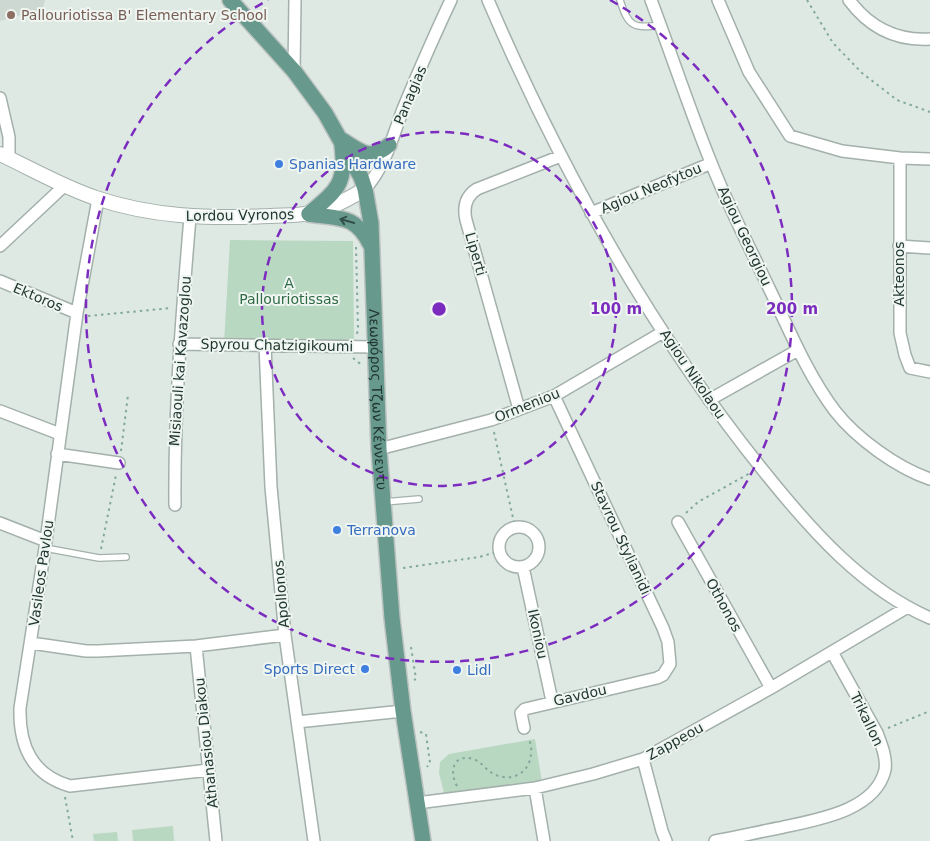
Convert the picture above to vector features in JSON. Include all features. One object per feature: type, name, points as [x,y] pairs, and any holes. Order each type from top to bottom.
[{"type":"main road","name":"Λεωφόρος Τζων Κέννεντυ","points":[[230,0],[294,71],[325,113],[341,139],[366,189],[371,223],[382,502],[392,618],[403,711],[423,841]]},
{"type":"main road","points":[[341,139],[367,154],[380,152],[389,145]]},
{"type":"main road","points":[[309,214],[332,193],[341,178],[344,170],[341,139]]},
{"type":"main road","points":[[309,214],[340,219],[356,224],[361,228],[372,248]]},
{"type":"street","points":[[294,71],[295,0]]},
{"type":"street","name":"Panagias","points":[[366,189],[378,172],[412,86],[451,0]]},
{"type":"street","name":"Agiou Nikolaou","points":[[484,0],[497,20]]},
{"type":"street","name":"Agiou Nikolaou","points":[[488,0],[561,156],[591,213],[663,332],[709,400],[760,468],[794,508],[840,556],[906,608],[930,618]]},
{"type":"street","name":"Agiou Georgiou","points":[[651,0],[710,162],[798,350],[820,390],[836,412],[871,445],[902,465],[930,479]]},
{"type":"street","points":[[718,0],[749,72],[790,136],[842,151],[900,158],[930,158]]},
{"type":"street","points":[[849,0],[857,12],[870,23],[887,33],[917,40],[930,39]]},
{"type":"street","points":[[0,98],[9,137],[4,156]]},
{"type":"street","name":"Lordou Vyronos","points":[[4,156],[64,186],[98,199],[132,208],[190,217],[243,218],[309,214],[338,204],[366,189]]},
{"type":"street","name":"Liperti","points":[[519,409],[466,220],[465,205],[469,196],[477,189],[561,156]]},
{"type":"street","name":"Akteonos","points":[[900,158],[900,334],[910,368],[930,372]]},
{"type":"street","name":"Agiou Neofytou","points":[[591,213],[707,165],[710,162]]},
{"type":"street","points":[[0,246],[64,186]]},
{"type":"street","name":"Vasileos Pavlou","points":[[98,199],[76,315],[45,545],[20,708],[22,737],[32,760],[41,771],[55,780],[70,786],[209,770]]},
{"type":"street","name":"Misiaouli kai Kavazoglou","points":[[175,504],[174,444],[179,344],[190,217]]},
{"type":"street","points":[[899,246],[930,248]]},
{"type":"street","name":"Ektoros","points":[[0,280],[76,315]]},
{"type":"street","name":"Ormeniou","points":[[379,449],[491,420],[554,396],[663,332]]},
{"type":"street","name":"Spyrou Chatzigikoumi","points":[[179,344],[375,347]]},
{"type":"street","name":"Apollonos","points":[[265,345],[272,487],[285,635],[314,841]]},
{"type":"street","points":[[709,400],[798,350]]},
{"type":"street","name":"Stavrou Stylianidi","points":[[554,396],[663,628],[668,642],[670,664],[667,671],[657,678]]},
{"type":"street","points":[[0,411],[60,434]]},
{"type":"street","points":[[57,454],[119,463]]},
{"type":"street","name":"Othonos","points":[[678,522],[771,688]]},
{"type":"street","points":[[0,523],[45,545]]},
{"type":"street","points":[[515,527],[528,529],[538,539],[539,546],[535,559],[523,567],[517,567],[506,562],[500,551],[501,539],[509,529],[515,527]]},
{"type":"street","name":"Ikoniou","points":[[523,567],[552,701]]},
{"type":"street","name":"Zappeou","points":[[418,803],[535,788],[593,774],[643,758],[771,688],[906,608]]},
{"type":"street","points":[[31,643],[86,651],[196,646],[285,635]]},
{"type":"street","name":"Athanasiou Diakou","points":[[196,646],[216,841]]},
{"type":"street","name":"Trikallon","points":[[752,837],[835,814],[860,802],[876,788],[885,768],[885,756],[877,733],[832,652]]},
{"type":"street","name":"Gavdou","points":[[524,728],[521,716],[523,711],[552,701],[657,678]]},
{"type":"street","points":[[298,722],[403,711]]},
{"type":"street","points":[[643,758],[666,841]]},
{"type":"street","points":[[535,788],[544,841]]},
{"type":"street","points":[[715,841],[752,837]]},
{"type":"lane","points":[[620,0],[623,10],[632,24],[642,28],[661,25]]},
{"type":"lane","points":[[382,502],[420,499]]},
{"type":"lane","points":[[45,545],[99,558],[126,557]]},
{"type":"path","points":[[808,0],[833,43],[862,73],[897,100],[930,112]]},
{"type":"path","points":[[346,346],[346,338],[357,336],[358,328],[356,243]]},
{"type":"path","points":[[76,315],[182,307]]},
{"type":"path","points":[[99,558],[119,463],[128,395]]},
{"type":"path","points":[[491,420],[515,527]]},
{"type":"path","points":[[678,522],[698,502],[760,468]]},
{"type":"path","points":[[395,569],[479,557],[500,551]]},
{"type":"path","points":[[411,647],[416,678],[412,682]]},
{"type":"path","points":[[877,733],[930,711]]},
{"type":"path","points":[[416,727],[420,732],[426,734],[430,763],[427,768]]},
{"type":"path","points":[[460,789],[452,776],[453,767],[459,760],[474,759],[491,773],[509,778],[516,777],[527,769],[532,752],[529,738],[524,728]]},
{"type":"path","points":[[66,784],[65,801],[73,841]]},
{"type":"shaded area","name":"Pallouriotissa B' Elementary School","points":[[0,0],[45,0],[43,9],[0,21]]},
{"type":"green space","name":"A Pallouriotissas","points":[[230,240],[353,241],[354,342],[224,343]]},
{"type":"green space","points":[[535,739],[542,782],[459,793],[444,793],[439,773],[440,762],[449,754]]},
{"type":"green space","points":[[173,826],[174,841],[133,841],[132,830]]},
{"type":"green space","points":[[117,832],[118,841],[94,841],[93,834]]},
{"type":"place","name":"Pallouriotissa B' Elementary School","points":[[11,15]]},
{"type":"place","name":"Spanias Hardware","points":[[279,164]]},
{"type":"place","name":"Terranova","points":[[337,530]]},
{"type":"place","name":"Sports Direct","points":[[365,669]]},
{"type":"place","name":"Lidl","points":[[457,670]]}]
